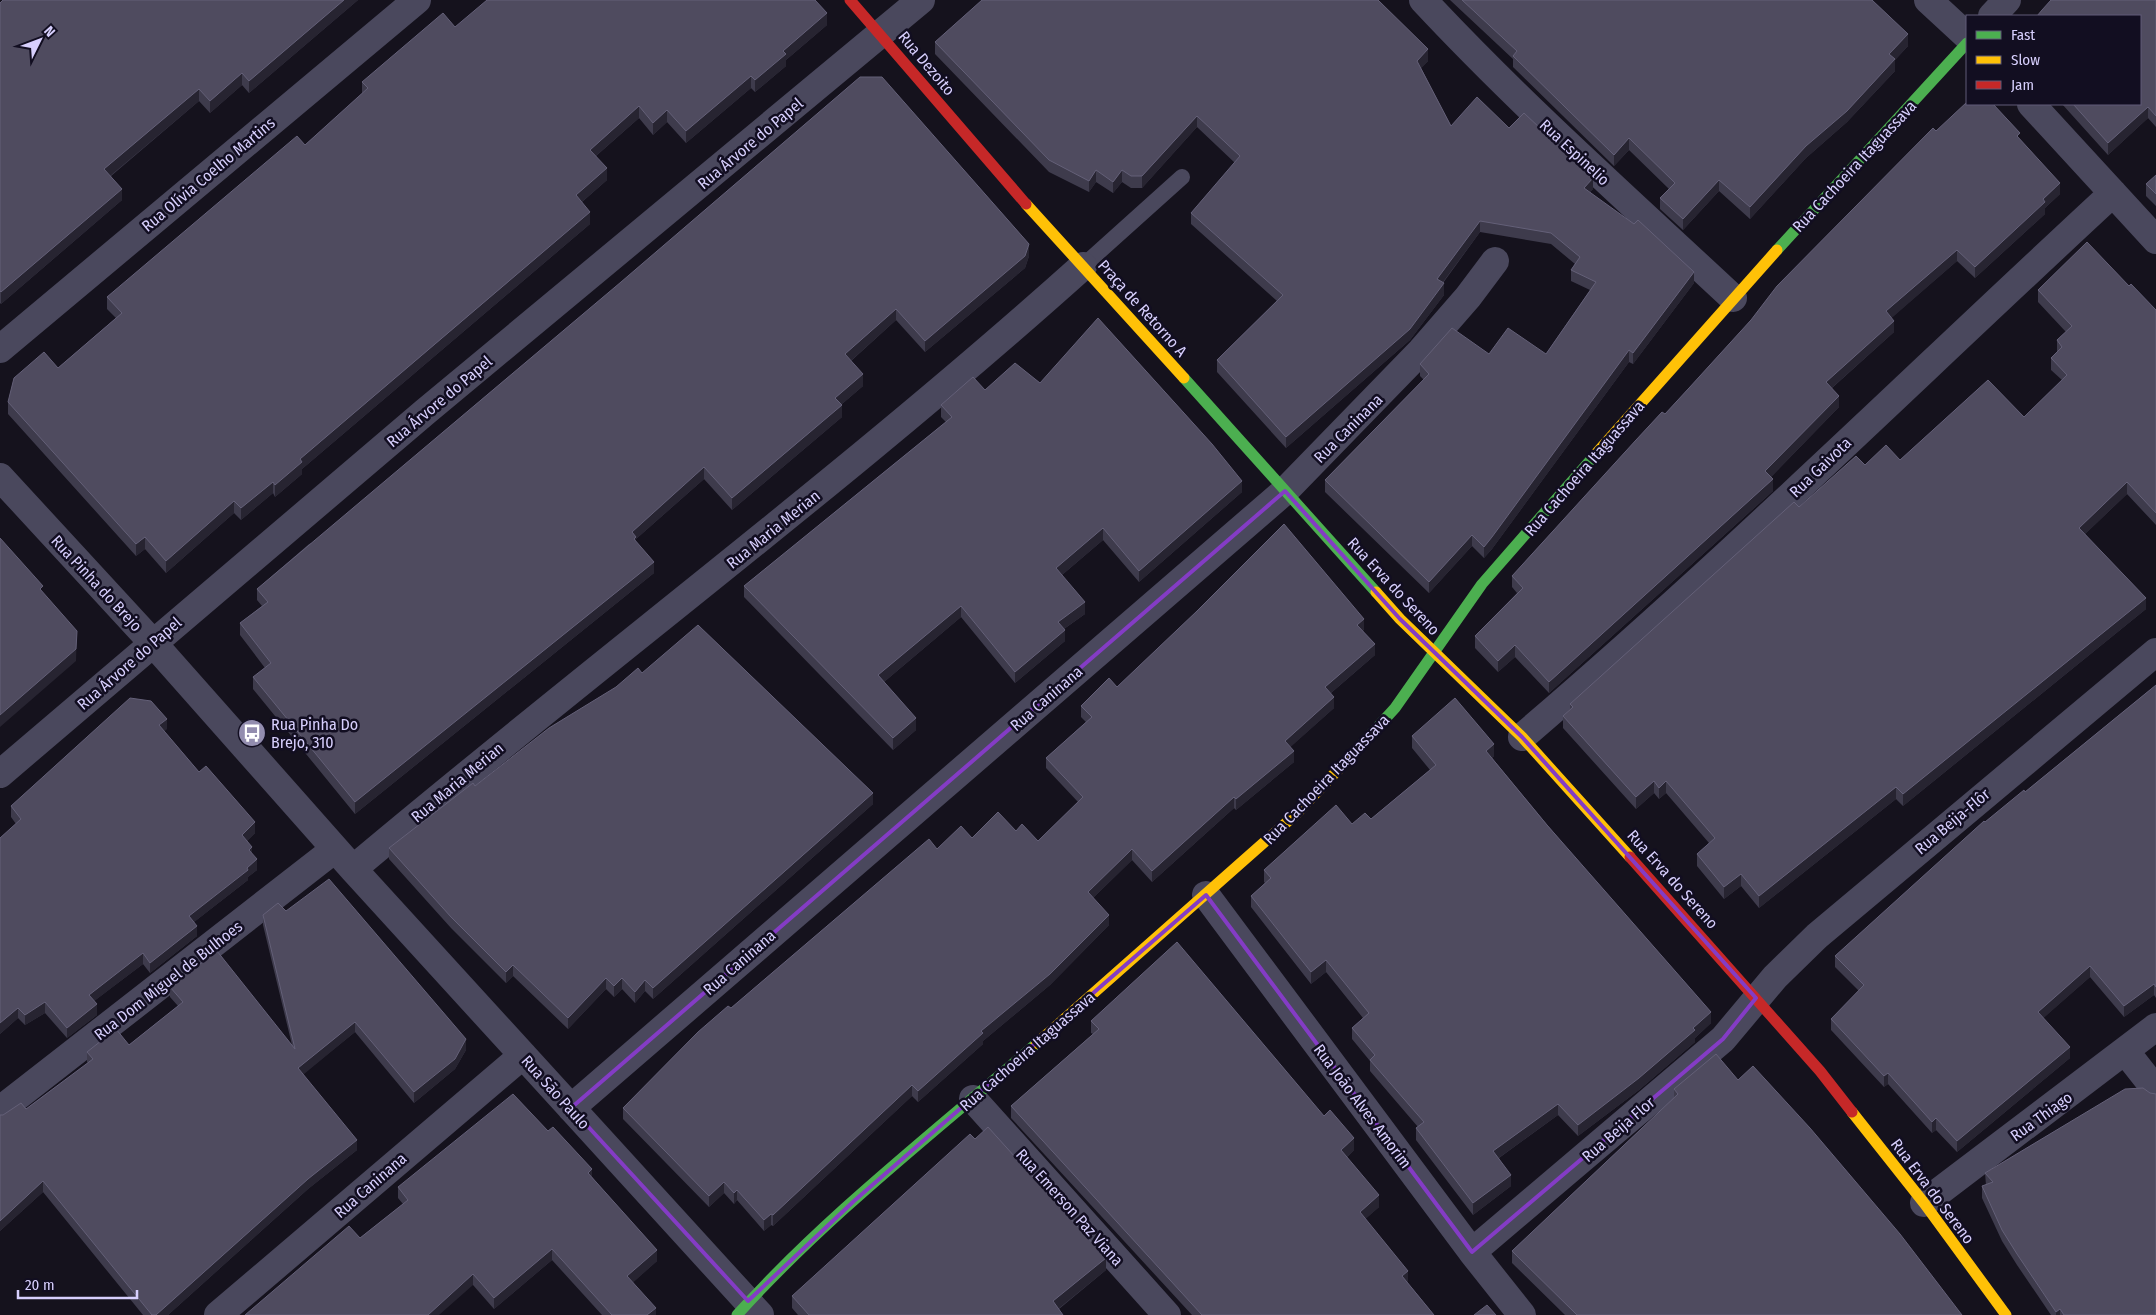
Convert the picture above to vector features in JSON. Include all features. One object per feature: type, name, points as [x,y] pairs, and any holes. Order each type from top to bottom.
[{"type":"street","name":"Rua Olívia Coelho Martins","points":[[0,348],[417,0]]},
{"type":"street","name":"Rua Dezoito","points":[[850,0],[976,147]]},
{"type":"street","name":"Rua Árvore do Papel","points":[[0,774],[152,642],[921,0]]},
{"type":"street","name":"Rua Espinelio","points":[[1423,0],[1474,56],[1526,106],[1733,298]]},
{"type":"street","points":[[1928,0],[1966,35]]},
{"type":"street","points":[[1993,15],[2007,0]]},
{"type":"street","name":"Rua Cachoeira Itaguassava","points":[[748,1310],[854,1200],[973,1099],[1206,895],[1295,815],[1355,753],[1395,708],[1482,584],[1733,298],[1966,44]]},
{"type":"street","points":[[2032,105],[2156,240]]},
{"type":"street","name":"Praça de Retorno A","points":[[976,147],[1047,229],[1083,266],[1285,491]]},
{"type":"street","name":"Rua Gaivota","points":[[1522,737],[1718,564],[1935,358],[2113,193]]},
{"type":"street","name":"Rua Caninana","points":[[571,1108],[1285,491],[1421,351],[1468,298],[1495,261]]},
{"type":"street","name":"Rua Maria Merian","points":[[353,868],[533,720],[796,510],[1083,266]]},
{"type":"street","name":"Rua Pinha do Brejo","points":[[0,477],[152,642],[353,868]]},
{"type":"street","name":"Rua Erva do Sereno","points":[[1285,491],[1400,619],[1522,737],[1820,1071],[1924,1203],[2006,1315]]},
{"type":"street","name":"Rua Beija-Flôr","points":[[1756,998],[1817,936],[1846,910],[2156,652]]},
{"type":"street","name":"Rua Dom Miguel de Bulhoes","points":[[0,1110],[336,849]]},
{"type":"street","name":"Rua São Paulo","points":[[353,868],[571,1108],[748,1310]]},
{"type":"street","name":"Rua João Alves Amorim","points":[[1206,895],[1472,1252],[1522,1315]]},
{"type":"street","name":"Rua Beija Flor","points":[[1472,1252],[1723,1040],[1743,1017],[1756,998]]},
{"type":"street","name":"Rua Thiago","points":[[1924,1203],[2126,1052],[2156,1027]]},
{"type":"street","points":[[2126,1052],[2156,1090]]},
{"type":"street","name":"Rua Caninana","points":[[218,1315],[523,1055]]},
{"type":"street","name":"Rua Emerson Paz Viana","points":[[973,1099],[1167,1315]]},
{"type":"lane","name":"Rua Maria Merian","points":[[1083,266],[1182,177]]},
{"type":"highlighted area","points":[[1285,491],[1400,619],[1522,737],[1756,998],[1723,1039],[1472,1252],[1206,895],[854,1201],[748,1301],[571,1108]]},
{"type":"building","points":[[3,0],[344,0],[249,81],[242,73],[210,101],[199,89],[104,169],[122,189],[1,292],[0,3]]},
{"type":"building","points":[[487,0],[815,0],[827,13],[783,51],[786,54],[755,80],[751,76],[686,131],[667,110],[653,123],[639,106],[590,150],[607,168],[576,195],[590,212],[300,459],[302,462],[275,485],[273,482],[241,508],[234,501],[166,561],[145,537],[136,544],[8,402],[14,378],[44,352],[58,368],[122,313],[107,297],[297,136],[305,145],[368,88],[362,82],[443,13],[455,27]]},
{"type":"building","points":[[982,0],[1378,0],[1428,49],[1417,61],[1451,126],[1477,97],[1509,128],[1524,113],[1593,178],[1584,188],[1634,224],[1638,220],[1694,272],[1633,353],[1629,350],[1484,547],[1472,535],[1429,582],[1325,480],[1429,374],[1420,364],[1452,328],[1489,354],[1508,328],[1546,354],[1596,282],[1571,270],[1580,257],[1551,233],[1480,221],[1437,279],[1444,283],[1410,329],[1286,437],[1217,360],[1283,295],[1191,213],[1240,156],[1197,116],[1142,176],[1131,176],[1122,170],[1113,182],[1096,170],[1089,181],[1049,160],[935,42]]},
{"type":"building","points":[[1462,0],[1872,0],[1908,34],[1889,54],[1895,59],[1847,111],[1806,146],[1750,207],[1719,180],[1683,219],[1660,198],[1675,183],[1629,138],[1614,155],[1513,56],[1517,51]]},
{"type":"building","points":[[2051,0],[2156,0],[2156,116],[2148,107],[2108,143],[2074,105],[2141,105],[2141,15],[2038,15]]},
{"type":"building","points":[[860,77],[882,77],[1029,244],[1025,256],[925,341],[896,309],[845,354],[863,374],[835,398],[842,405],[732,498],[704,467],[632,532],[636,537],[634,539],[654,562],[355,802],[253,677],[271,663],[240,623],[268,602],[257,589],[621,282]]},
{"type":"building","points":[[1966,103],[1966,105],[1994,105],[2020,133],[2017,136],[2060,183],[2043,199],[2045,202],[1975,267],[1957,250],[1886,311],[1894,321],[1826,382],[1839,396],[1765,471],[1773,479],[1549,682],[1515,645],[1498,661],[1475,636],[1523,588],[1512,576],[1662,412],[1665,414],[1689,388],[1751,320],[1777,286],[1933,128],[1936,131]]},
{"type":"building","points":[[2156,175],[2156,194],[2146,184]]},
{"type":"building","points":[[2087,242],[2129,286],[2131,284],[2156,310],[2156,513],[2127,482],[2079,528],[2146,598],[1903,794],[1896,787],[1759,896],[1741,874],[1724,887],[1697,854],[1715,838],[1666,781],[1659,788],[1654,781],[1636,797],[1563,716],[1573,707],[1570,704],[1794,502],[1799,507],[1856,456],[1865,465],[1886,445],[1900,460],[1988,380],[2024,417],[2067,375],[2051,358],[2062,347],[2057,340],[2072,326],[2038,290]]},
{"type":"building","points":[[1098,318],[1212,444],[1242,481],[1139,571],[1103,528],[1056,568],[1085,602],[1058,622],[1065,630],[1015,672],[961,606],[878,675],[916,718],[893,738],[744,586],[952,417],[941,405],[973,377],[985,390],[1015,363],[1040,383]]},
{"type":"building","points":[[1284,524],[1364,619],[1357,625],[1375,644],[1325,687],[1334,697],[1285,741],[1294,751],[1236,799],[1234,797],[1152,871],[1132,849],[1088,892],[1109,915],[1050,974],[981,1031],[983,1033],[918,1091],[912,1085],[773,1215],[771,1214],[764,1220],[737,1190],[734,1193],[724,1182],[709,1196],[623,1108],[698,1032],[728,1006],[731,1008],[929,839],[937,849],[961,826],[972,838],[998,812],[1016,831],[1022,824],[1038,841],[1083,797],[1046,758],[1092,717],[1081,706],[1109,678],[1117,687]]},
{"type":"building","points":[[0,538],[43,586],[40,589],[77,631],[76,649],[0,715]]},
{"type":"building","points":[[698,625],[873,793],[653,988],[645,980],[635,992],[622,978],[614,986],[606,978],[568,1018],[513,965],[506,972],[451,917],[389,848],[473,783],[475,786],[549,728],[616,687],[638,668],[642,673]]},
{"type":"building","points":[[2156,685],[2156,987],[2154,984],[2124,1006],[2090,966],[2038,1012],[2070,1047],[1957,1141],[1936,1118],[1932,1122],[1888,1073],[1884,1076],[1831,1019],[1864,985],[1835,956],[1984,821],[2024,790],[2025,792]]},
{"type":"building","points":[[130,698],[151,701],[167,719],[159,725],[199,772],[206,766],[255,822],[242,835],[252,847],[249,850],[257,859],[247,868],[248,870],[189,916],[197,926],[150,963],[143,953],[89,995],[97,1004],[67,1028],[45,1002],[25,1015],[18,1008],[0,1023],[0,838],[21,819],[11,806]]},
{"type":"building","points":[[1455,698],[1494,744],[1486,751],[1547,825],[1711,1012],[1693,1028],[1695,1030],[1639,1078],[1578,1125],[1558,1104],[1493,1151],[1511,1175],[1473,1203],[1416,1128],[1424,1122],[1370,1060],[1375,1055],[1352,1028],[1369,1013],[1326,960],[1311,972],[1251,896],[1271,878],[1264,870],[1336,805],[1352,824],[1365,813],[1371,819],[1436,765],[1412,736]]},
{"type":"building","points":[[329,879],[466,1039],[455,1059],[414,1092],[355,1022],[298,1068],[357,1140],[308,1179],[156,1315],[152,1315],[43,1181],[0,1221],[0,1115],[21,1103],[26,1109],[93,1059],[87,1052],[116,1029],[129,1045],[183,1002],[170,987],[217,951],[295,1049],[263,915],[278,903],[286,911]]},
{"type":"building","points":[[1177,942],[1324,1116],[1330,1110],[1354,1138],[1341,1150],[1379,1195],[1360,1212],[1408,1271],[1402,1276],[1434,1315],[1202,1315],[1011,1106],[1099,1029],[1091,1021]]},
{"type":"building","points":[[1716,1054],[1738,1080],[1753,1066],[1810,1128],[1900,1234],[1962,1315],[1577,1315],[1512,1251],[1678,1094],[1674,1089]]},
{"type":"building","points":[[2143,1088],[2150,1093],[2156,1094],[2156,1315],[2064,1315],[2060,1309],[2056,1312],[2002,1230],[1982,1186],[1993,1182],[1985,1173],[2125,1089]]},
{"type":"building","points":[[513,1094],[548,1131],[553,1127],[592,1169],[588,1173],[657,1250],[627,1276],[656,1308],[647,1315],[612,1315],[552,1249],[494,1298],[473,1274],[428,1315],[245,1315],[349,1226],[360,1238],[408,1200],[398,1187]]},
{"type":"building","points":[[988,1127],[1106,1258],[1053,1301],[1063,1315],[809,1315],[792,1296],[970,1134],[975,1139]]},
{"type":"building","points":[[1487,1305],[1496,1315],[1474,1315]]},
{"type":"traffic: fast","points":[[1777,250],[1966,44]]},
{"type":"traffic: fast","points":[[1184,378],[1376,592]]},
{"type":"traffic: fast","points":[[1354,753],[1395,708],[1482,584],[1594,456]]},
{"type":"traffic: fast","points":[[737,1315],[807,1243],[882,1175],[1036,1044]]},
{"type":"traffic: slow","points":[[1026,204],[1184,378]]},
{"type":"traffic: slow","points":[[1594,456],[1777,250]]},
{"type":"traffic: slow","points":[[1376,592],[1400,619],[1522,737],[1630,857]]},
{"type":"traffic: slow","points":[[1036,1044],[1295,815],[1354,753]]},
{"type":"traffic: slow","points":[[1852,1112],[1924,1203],[2006,1315]]},
{"type":"traffic: jam","points":[[850,0],[1026,204]]},
{"type":"traffic: jam","points":[[1630,857],[1820,1071],[1852,1112]]},
{"type":"place","name":"Rua Pinha Do Brejo, 310","points":[[252,733]]}]
